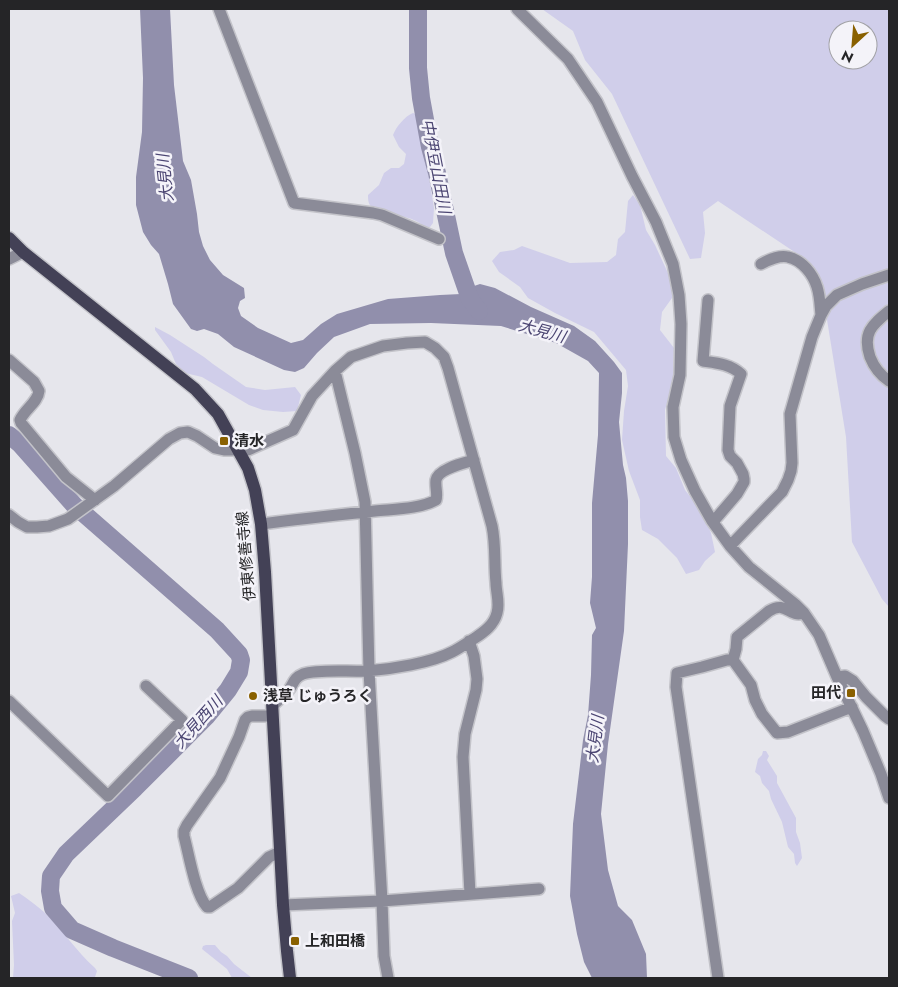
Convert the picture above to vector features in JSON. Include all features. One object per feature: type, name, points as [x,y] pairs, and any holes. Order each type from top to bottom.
[{"type":"main road","name":"伊東修善寺線","points":[[9,238],[23,252],[195,389],[218,414],[248,468],[255,490],[265,572],[283,904],[290,978]]},
{"type":"street","points":[[219,9],[294,203],[382,215],[439,239]]},
{"type":"street","points":[[517,9],[568,59],[597,102],[656,222],[673,264],[679,295],[681,324],[680,375],[673,407],[674,437],[695,491],[730,546],[749,567],[796,604],[819,635],[878,766],[889,798]]},
{"type":"street","points":[[9,258],[23,252]]},
{"type":"street","points":[[762,264],[766,261],[787,257],[807,269],[818,289],[821,315]]},
{"type":"street","points":[[730,546],[782,492],[788,480],[792,463],[790,414],[812,337],[826,306],[837,296],[862,284],[889,275]]},
{"type":"street","points":[[708,300],[703,361],[724,364],[741,374],[730,406],[728,450],[744,479],[737,494],[713,522]]},
{"type":"street","points":[[889,311],[876,322],[866,340],[876,369],[889,381]]},
{"type":"street","points":[[9,514],[22,524],[37,527],[49,526],[68,519],[114,486],[170,439],[180,433],[188,432],[198,436],[215,448],[248,450],[293,430],[312,396],[351,357],[383,346],[425,342],[444,357],[495,540],[498,612],[484,632],[452,652],[411,665],[369,671],[320,672],[302,675],[294,681],[272,711],[248,717],[220,778],[184,832],[197,886],[204,903],[207,907],[210,907],[229,895],[270,857],[280,852]]},
{"type":"street","points":[[9,360],[34,382],[40,391],[20,420],[66,477],[94,501]]},
{"type":"street","points":[[335,371],[365,502],[369,671],[384,956],[388,978]]},
{"type":"street","points":[[260,524],[432,503],[436,500],[436,481],[439,474],[474,460]]},
{"type":"street","points":[[733,660],[737,637],[769,611],[782,607],[797,614],[804,613]]},
{"type":"street","points":[[469,642],[474,656],[477,679],[465,734],[463,757],[470,894]]},
{"type":"street","points":[[733,660],[751,685],[755,700],[762,714],[777,733],[788,732],[852,707]]},
{"type":"street","points":[[718,978],[676,678],[677,673],[733,660]]},
{"type":"street","points":[[837,678],[845,676],[853,681],[866,697],[889,719]]},
{"type":"street","points":[[9,701],[108,796],[182,720],[146,686]]},
{"type":"street","points":[[283,904],[382,901],[539,889]]},
{"type":"shaded area","points":[[542,9],[889,9],[889,607],[882,599],[852,542],[846,437],[819,275],[808,261],[718,201],[703,212],[705,233],[701,258],[690,259],[612,94],[585,60],[573,31]]},
{"type":"shaded area","points":[[413,113],[419,116],[423,125],[425,148],[430,164],[428,172],[434,208],[433,223],[430,227],[406,217],[379,211],[372,207],[368,201],[368,195],[379,185],[384,173],[391,168],[399,168],[404,164],[406,154],[399,147],[393,135],[401,122]]},
{"type":"shaded area","points":[[633,195],[640,205],[646,230],[673,284],[672,298],[662,312],[660,330],[674,348],[673,365],[675,374],[665,410],[666,456],[676,468],[685,490],[702,512],[711,533],[715,552],[699,570],[686,574],[677,558],[658,539],[642,530],[640,500],[629,471],[622,440],[628,386],[626,370],[594,332],[528,298],[520,287],[499,272],[492,261],[500,252],[514,250],[522,246],[570,263],[607,262],[616,255],[618,239],[625,232],[628,201]]},
{"type":"shaded area","points":[[155,327],[204,357],[246,387],[265,390],[295,387],[301,395],[297,411],[263,410],[249,405],[202,377],[185,373],[176,364],[171,352],[155,330]]},
{"type":"shaded area","points":[[763,751],[766,751],[769,756],[767,760],[777,776],[777,783],[796,818],[796,832],[802,858],[797,866],[794,854],[788,847],[782,822],[769,791],[762,783],[760,776],[755,772],[758,759]]},
{"type":"shaded area","points":[[19,893],[51,919],[95,968],[97,971],[95,977],[13,978],[12,921],[15,913],[11,896]]},
{"type":"shaded area","points":[[206,945],[215,945],[234,964],[252,978],[232,978],[227,969],[202,949]]},
{"type":"water","name":"大見川","points":[[140,9],[170,9],[174,85],[183,161],[191,180],[199,232],[210,260],[223,275],[244,288],[245,298],[240,301],[238,308],[241,316],[258,328],[291,343],[303,340],[321,324],[337,314],[388,299],[461,294],[480,284],[495,288],[531,307],[574,326],[595,341],[622,373],[619,422],[628,501],[624,631],[608,744],[601,814],[608,870],[618,906],[632,920],[646,954],[647,978],[592,978],[584,962],[570,896],[573,824],[583,740],[588,715],[592,635],[596,628],[590,603],[592,503],[598,435],[599,373],[588,361],[556,343],[501,326],[431,323],[370,324],[334,337],[304,368],[295,372],[284,370],[234,347],[218,334],[204,329],[197,331],[191,329],[173,304],[159,254],[143,232],[136,205],[136,177],[142,132],[143,78]]},
{"type":"waterway","name":"中伊豆山田川","points":[[418,9],[418,68],[421,98],[430,147],[454,253],[470,299],[479,311]]},
{"type":"waterway","name":"大見西川","points":[[9,435],[20,444],[74,505],[217,630],[239,654],[241,660],[239,672],[228,690],[206,717],[66,854],[51,876],[50,891],[53,908],[72,930],[189,978]]},
{"type":"place","name":"清水","points":[[224,441]]},
{"type":"place","name":"田代","points":[[851,693]]},
{"type":"place","name":"浅草 じゅうろく","points":[[253,696]]},
{"type":"place","name":"上和田橋","points":[[295,941]]}]
